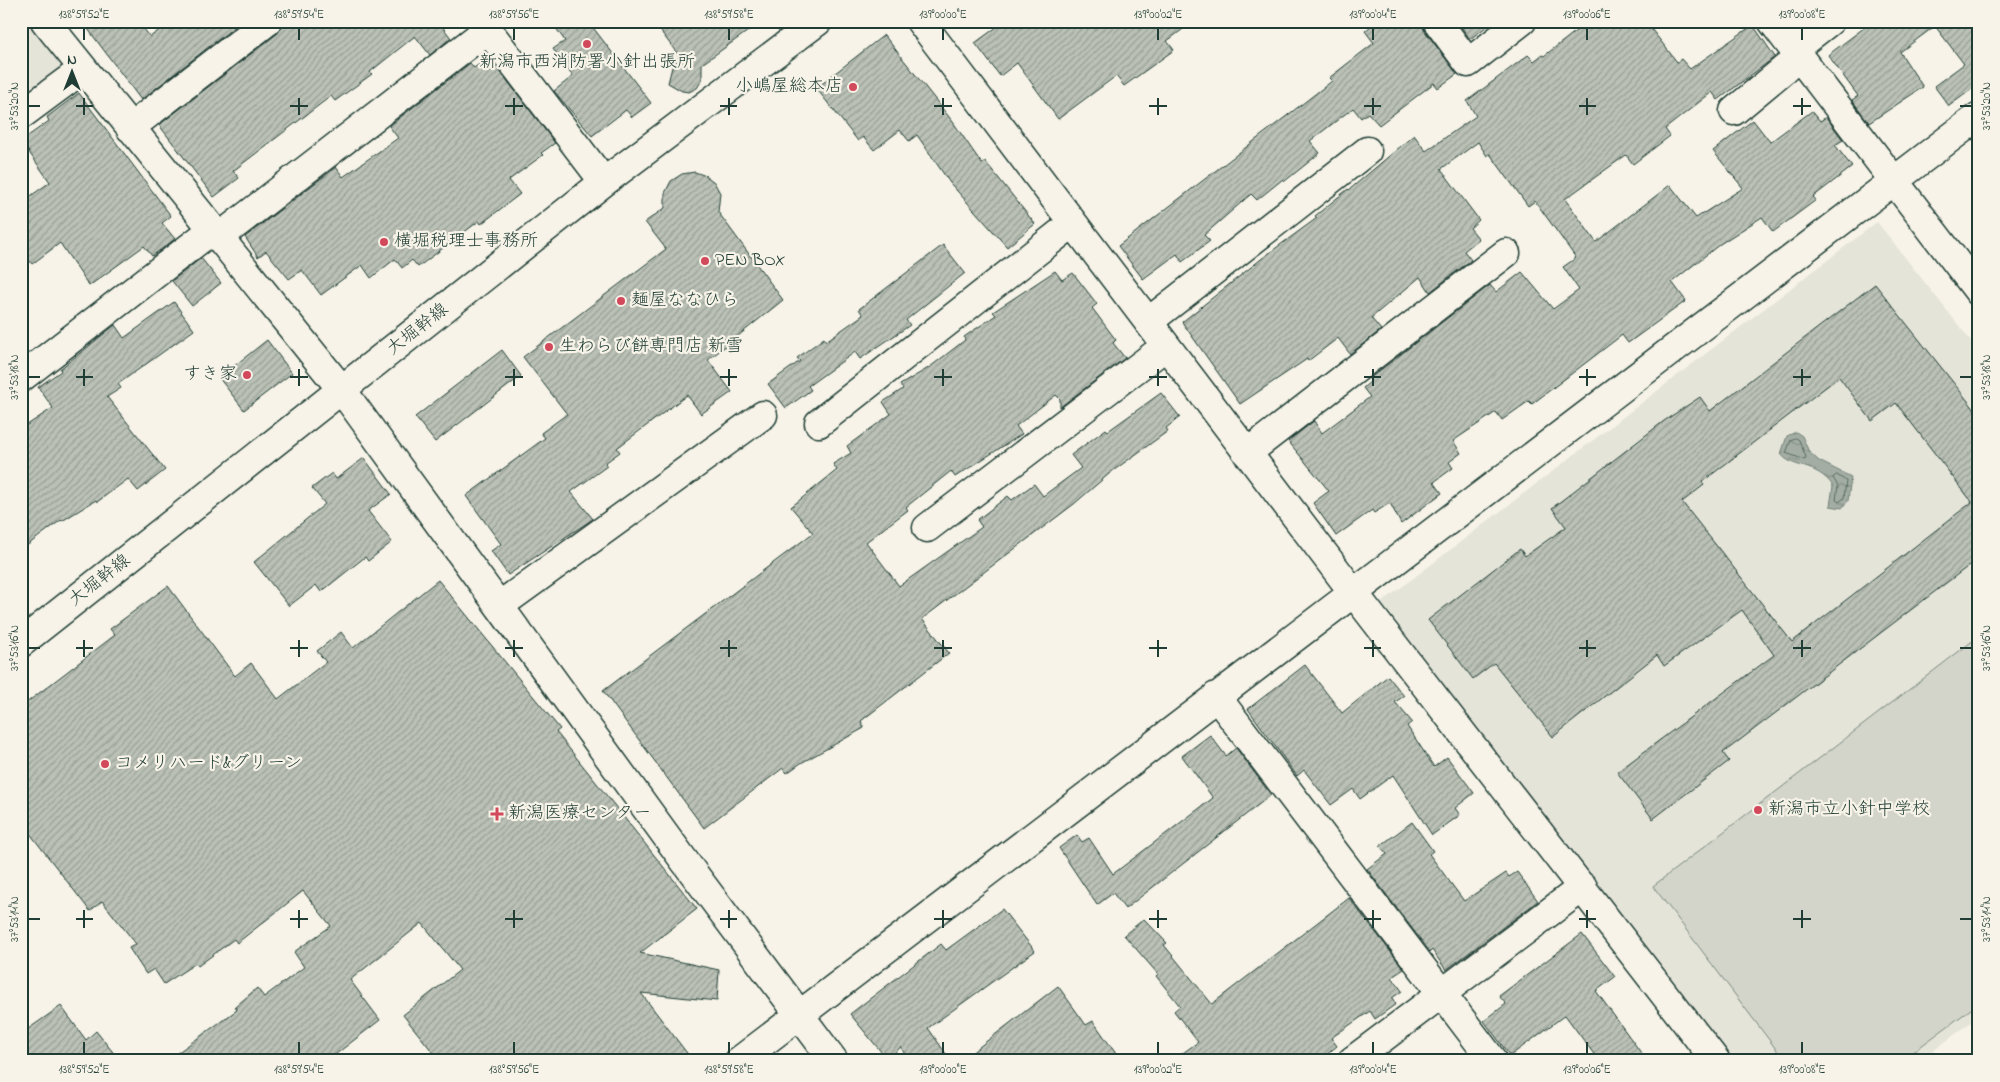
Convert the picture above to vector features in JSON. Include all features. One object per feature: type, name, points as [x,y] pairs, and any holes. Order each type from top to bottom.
[{"type":"street","points":[[130,128],[268,21]]},
{"type":"street","name":"大堀幹線","points":[[21,643],[604,182],[818,21]]},
{"type":"street","points":[[920,21],[1353,592],[1716,1061]]},
{"type":"street","points":[[1437,21],[1468,63],[1522,21]]},
{"type":"street","points":[[1772,21],[1979,292]]},
{"type":"street","points":[[1734,111],[1830,21]]},
{"type":"street","points":[[51,23],[83,69],[342,390],[834,1061]]},
{"type":"street","points":[[21,378],[215,234],[484,26],[604,182]]},
{"type":"street","points":[[21,116],[83,69]]},
{"type":"street","points":[[740,1061],[798,1014],[1979,116]]},
{"type":"street","points":[[1148,322],[1367,151]]},
{"type":"street","points":[[819,423],[1073,223]]},
{"type":"street","points":[[1247,453],[1506,253]]},
{"type":"street","points":[[927,528],[1166,346]]},
{"type":"street","points":[[499,606],[763,415]]},
{"type":"street","points":[[1216,696],[1493,1061]]},
{"type":"street","points":[[1352,1061],[1582,887]]},
{"type":"shaded area","points":[[21,21],[29,21],[66,69],[21,103]]},
{"type":"shaded area","name":"新潟市立小針中学校","points":[[1877,222],[1979,351],[1979,1016],[1920,1061],[1728,1061],[1381,603]]},
{"type":"shaded area","points":[[1979,636],[1979,1003],[1901,1061],[1785,1061],[1653,886]]},
{"type":"water","points":[[1796,432],[1802,436],[1809,452],[1819,461],[1851,477],[1848,501],[1842,508],[1830,506],[1833,486],[1826,478],[1819,473],[1786,459],[1781,454],[1787,436]]},
{"type":"building","points":[[82,21],[138,21],[150,37],[172,21],[242,21],[141,100]]},
{"type":"building","points":[[283,21],[438,21],[451,38],[430,55],[415,36],[370,72],[372,74],[335,101],[331,96],[233,171],[239,178],[214,197],[159,125],[278,33]]},
{"type":"building","points":[[551,21],[588,21],[651,103],[632,117],[626,110],[592,136],[554,91],[573,76],[553,49],[565,41]]},
{"type":"building","points":[[653,21],[762,21],[702,64],[702,80],[697,88],[689,92],[682,91],[668,83],[672,67],[679,56]]},
{"type":"building","points":[[1005,21],[1194,21],[1167,41],[1174,50],[1124,86],[1116,76],[1058,119],[1017,63],[1000,76],[975,43]]},
{"type":"building","points":[[1377,21],[1422,21],[1424,30],[1457,74],[1438,88],[1434,83],[1379,125],[1368,113],[1361,118],[1353,108],[1310,141],[1320,153],[1285,181],[1283,179],[1257,200],[1251,194],[1204,235],[1210,241],[1182,262],[1177,254],[1143,279],[1118,246],[1332,81],[1329,78],[1374,43],[1365,31]]},
{"type":"building","points":[[1457,21],[1494,21],[1470,39]]},
{"type":"building","points":[[1589,21],[1645,21],[1677,62],[1681,59],[1690,69],[1753,25],[1775,57],[1718,100],[1712,92],[1665,129],[1670,136],[1633,164],[1626,155],[1565,199],[1596,242],[1670,185],[1696,218],[1743,188],[1713,151],[1753,120],[1770,142],[1812,111],[1820,121],[1826,117],[1843,140],[1835,145],[1852,167],[1813,197],[1816,200],[1773,232],[1762,217],[1720,244],[1672,282],[1686,301],[1628,343],[1622,335],[1532,404],[1529,401],[1502,420],[1496,412],[1453,441],[1461,453],[1449,462],[1453,468],[1434,482],[1442,493],[1401,524],[1390,503],[1374,513],[1372,510],[1336,536],[1313,503],[1329,491],[1288,441],[1314,421],[1322,433],[1370,397],[1363,388],[1371,381],[1369,379],[1490,285],[1496,292],[1522,272],[1553,309],[1579,290],[1563,267],[1576,258],[1535,201],[1528,206],[1490,154],[1487,156],[1478,142],[1441,169],[1479,220],[1470,228],[1479,239],[1464,251],[1471,260],[1430,292],[1420,277],[1371,318],[1381,330],[1350,354],[1338,338],[1308,361],[1307,359],[1240,404],[1182,322],[1265,256],[1317,218],[1315,216],[1414,135],[1426,151],[1476,116],[1467,101],[1528,55],[1534,61],[1542,55],[1544,56]]},
{"type":"building","points":[[1873,21],[1979,21],[1979,84],[1949,106],[1934,86],[1964,64],[1935,26],[1900,52],[1923,87],[1869,123],[1852,100],[1858,96],[1828,55]]},
{"type":"building","points":[[884,35],[953,122],[982,164],[985,161],[1035,224],[1007,247],[950,183],[917,135],[909,141],[900,130],[874,150],[863,137],[858,141],[816,88]]},
{"type":"building","points":[[489,57],[555,143],[541,153],[543,155],[509,180],[520,194],[481,224],[479,221],[418,267],[412,260],[402,268],[395,259],[371,278],[362,265],[321,295],[302,270],[289,279],[266,251],[258,257],[245,237],[336,167],[343,177],[398,138],[389,126],[470,63],[474,68]]},
{"type":"building","points":[[79,93],[171,216],[162,223],[175,239],[152,256],[144,246],[89,286],[60,243],[32,264],[21,250],[21,203],[50,182],[21,141],[49,121],[47,117]]},
{"type":"building","points":[[695,172],[706,176],[714,182],[720,193],[718,212],[783,300],[708,360],[732,392],[701,414],[687,395],[617,448],[620,452],[605,463],[607,466],[571,492],[593,519],[508,575],[491,551],[501,544],[466,496],[545,438],[541,433],[567,414],[523,357],[666,249],[645,222],[665,208],[665,193],[671,181],[682,174]]},
{"type":"building","points":[[943,245],[965,273],[906,320],[910,325],[860,359],[855,352],[808,386],[811,390],[786,408],[768,384],[800,361],[797,358],[824,338],[826,341],[863,315],[859,309]]},
{"type":"building","points":[[201,258],[221,283],[192,306],[172,281]]},
{"type":"building","points":[[1055,271],[1062,280],[1073,273],[1097,304],[1092,308],[1116,340],[1113,343],[1125,358],[1060,407],[1060,399],[1056,395],[1016,426],[1022,434],[955,477],[951,471],[906,507],[908,510],[866,542],[899,586],[982,527],[977,520],[1008,496],[1012,500],[1034,484],[1043,496],[1081,468],[1071,455],[1106,429],[1108,431],[1161,393],[1180,417],[1166,428],[1168,431],[1110,473],[1074,504],[922,619],[949,653],[861,721],[864,728],[801,763],[787,773],[783,768],[704,828],[603,691],[813,533],[791,507],[837,470],[833,464],[851,453],[847,446],[891,414],[883,402],[903,389],[900,385],[930,367],[965,340],[964,337],[996,315],[993,312]]},
{"type":"building","points":[[1875,284],[1979,415],[1979,558],[1723,753],[1729,761],[1653,819],[1617,772],[1774,655],[1742,610],[1664,666],[1657,655],[1553,737],[1494,663],[1473,679],[1428,620],[1520,549],[1525,556],[1566,527],[1552,508],[1664,421],[1700,397],[1710,411]],"holes":[[[1839,377],[1872,421],[1896,403],[1972,502],[1792,642],[1682,502],[1704,485],[1702,482]]]},
{"type":"building","points":[[174,302],[194,330],[118,384],[121,388],[107,397],[165,470],[138,491],[128,479],[97,502],[96,500],[61,520],[21,550],[21,429],[53,408],[38,387],[61,371],[60,369],[115,325],[124,338]]},
{"type":"building","points":[[267,340],[292,373],[244,410],[219,378]]},
{"type":"building","points":[[502,350],[521,376],[435,442],[415,417]]},
{"type":"building","points":[[364,458],[391,494],[368,511],[392,542],[368,561],[365,557],[321,592],[316,585],[289,606],[254,562],[325,504],[312,488],[332,473],[336,479]]},
{"type":"building","points":[[438,580],[560,729],[556,732],[697,909],[640,953],[719,970],[717,1001],[641,993],[693,1061],[440,1061],[403,1015],[460,970],[422,923],[350,980],[380,1020],[327,1061],[166,1061],[237,1010],[235,1007],[257,988],[264,997],[304,967],[294,952],[331,926],[303,891],[237,943],[234,939],[198,966],[196,963],[164,984],[154,969],[146,974],[129,948],[136,944],[102,901],[90,911],[21,822],[21,707],[115,635],[110,629],[168,586],[235,676],[251,663],[278,699],[326,662],[317,651],[341,632],[353,648]]},
{"type":"building","points":[[1305,665],[1342,713],[1388,676],[1404,696],[1395,702],[1412,722],[1407,726],[1434,767],[1447,757],[1474,793],[1455,808],[1460,815],[1432,835],[1393,775],[1360,799],[1353,789],[1331,805],[1304,770],[1297,776],[1248,709]]},
{"type":"building","points":[[1210,735],[1226,756],[1236,748],[1271,795],[1125,909],[1113,893],[1097,905],[1059,848],[1077,835],[1082,842],[1089,838],[1113,874],[1213,798],[1182,756]]},
{"type":"building","points":[[1412,822],[1433,851],[1429,854],[1464,901],[1506,873],[1509,877],[1517,872],[1538,901],[1446,970],[1432,950],[1430,952],[1367,869],[1387,854],[1380,846]]},
{"type":"building","points":[[1349,898],[1404,969],[1392,977],[1402,991],[1392,998],[1396,1004],[1375,1019],[1370,1011],[1331,1038],[1337,1046],[1319,1061],[1172,1061],[1198,1042],[1174,1011],[1180,1006],[1156,976],[1158,974],[1124,935],[1144,919],[1167,943],[1164,945],[1212,1004]]},
{"type":"building","points":[[1002,909],[1035,951],[928,1028],[951,1061],[908,1061],[901,1047],[887,1059],[850,1014],[941,944],[946,950]]},
{"type":"building","points":[[1582,934],[1615,977],[1596,991],[1647,1061],[1599,1061],[1565,1015],[1510,1056],[1484,1021],[1506,1004],[1499,996]]},
{"type":"building","points":[[1058,986],[1086,1025],[1093,1021],[1121,1061],[961,1061]]},
{"type":"building","points":[[61,1006],[86,1040],[96,1031],[120,1061],[21,1061],[21,1034]]},
{"type":"place","name":"新潟市西消防署小針出張所","points":[[587,44]]},
{"type":"place","name":"小嶋屋総本店","points":[[853,87]]},
{"type":"place","name":"横堀税理士事務所","points":[[384,242]]},
{"type":"place","name":"PEN BOX","points":[[705,261]]},
{"type":"place","name":"麺屋ななひら","points":[[621,301]]},
{"type":"place","name":"生わらび餅専門店 新雪","points":[[549,347]]},
{"type":"place","name":"すき家","points":[[247,375]]},
{"type":"place","name":"コメリハード&グリーン","points":[[105,764]]},
{"type":"place","name":"新潟市立小針中学校","points":[[1758,810]]},
{"type":"place","name":"新潟医療センター","points":[[497,814]]}]
